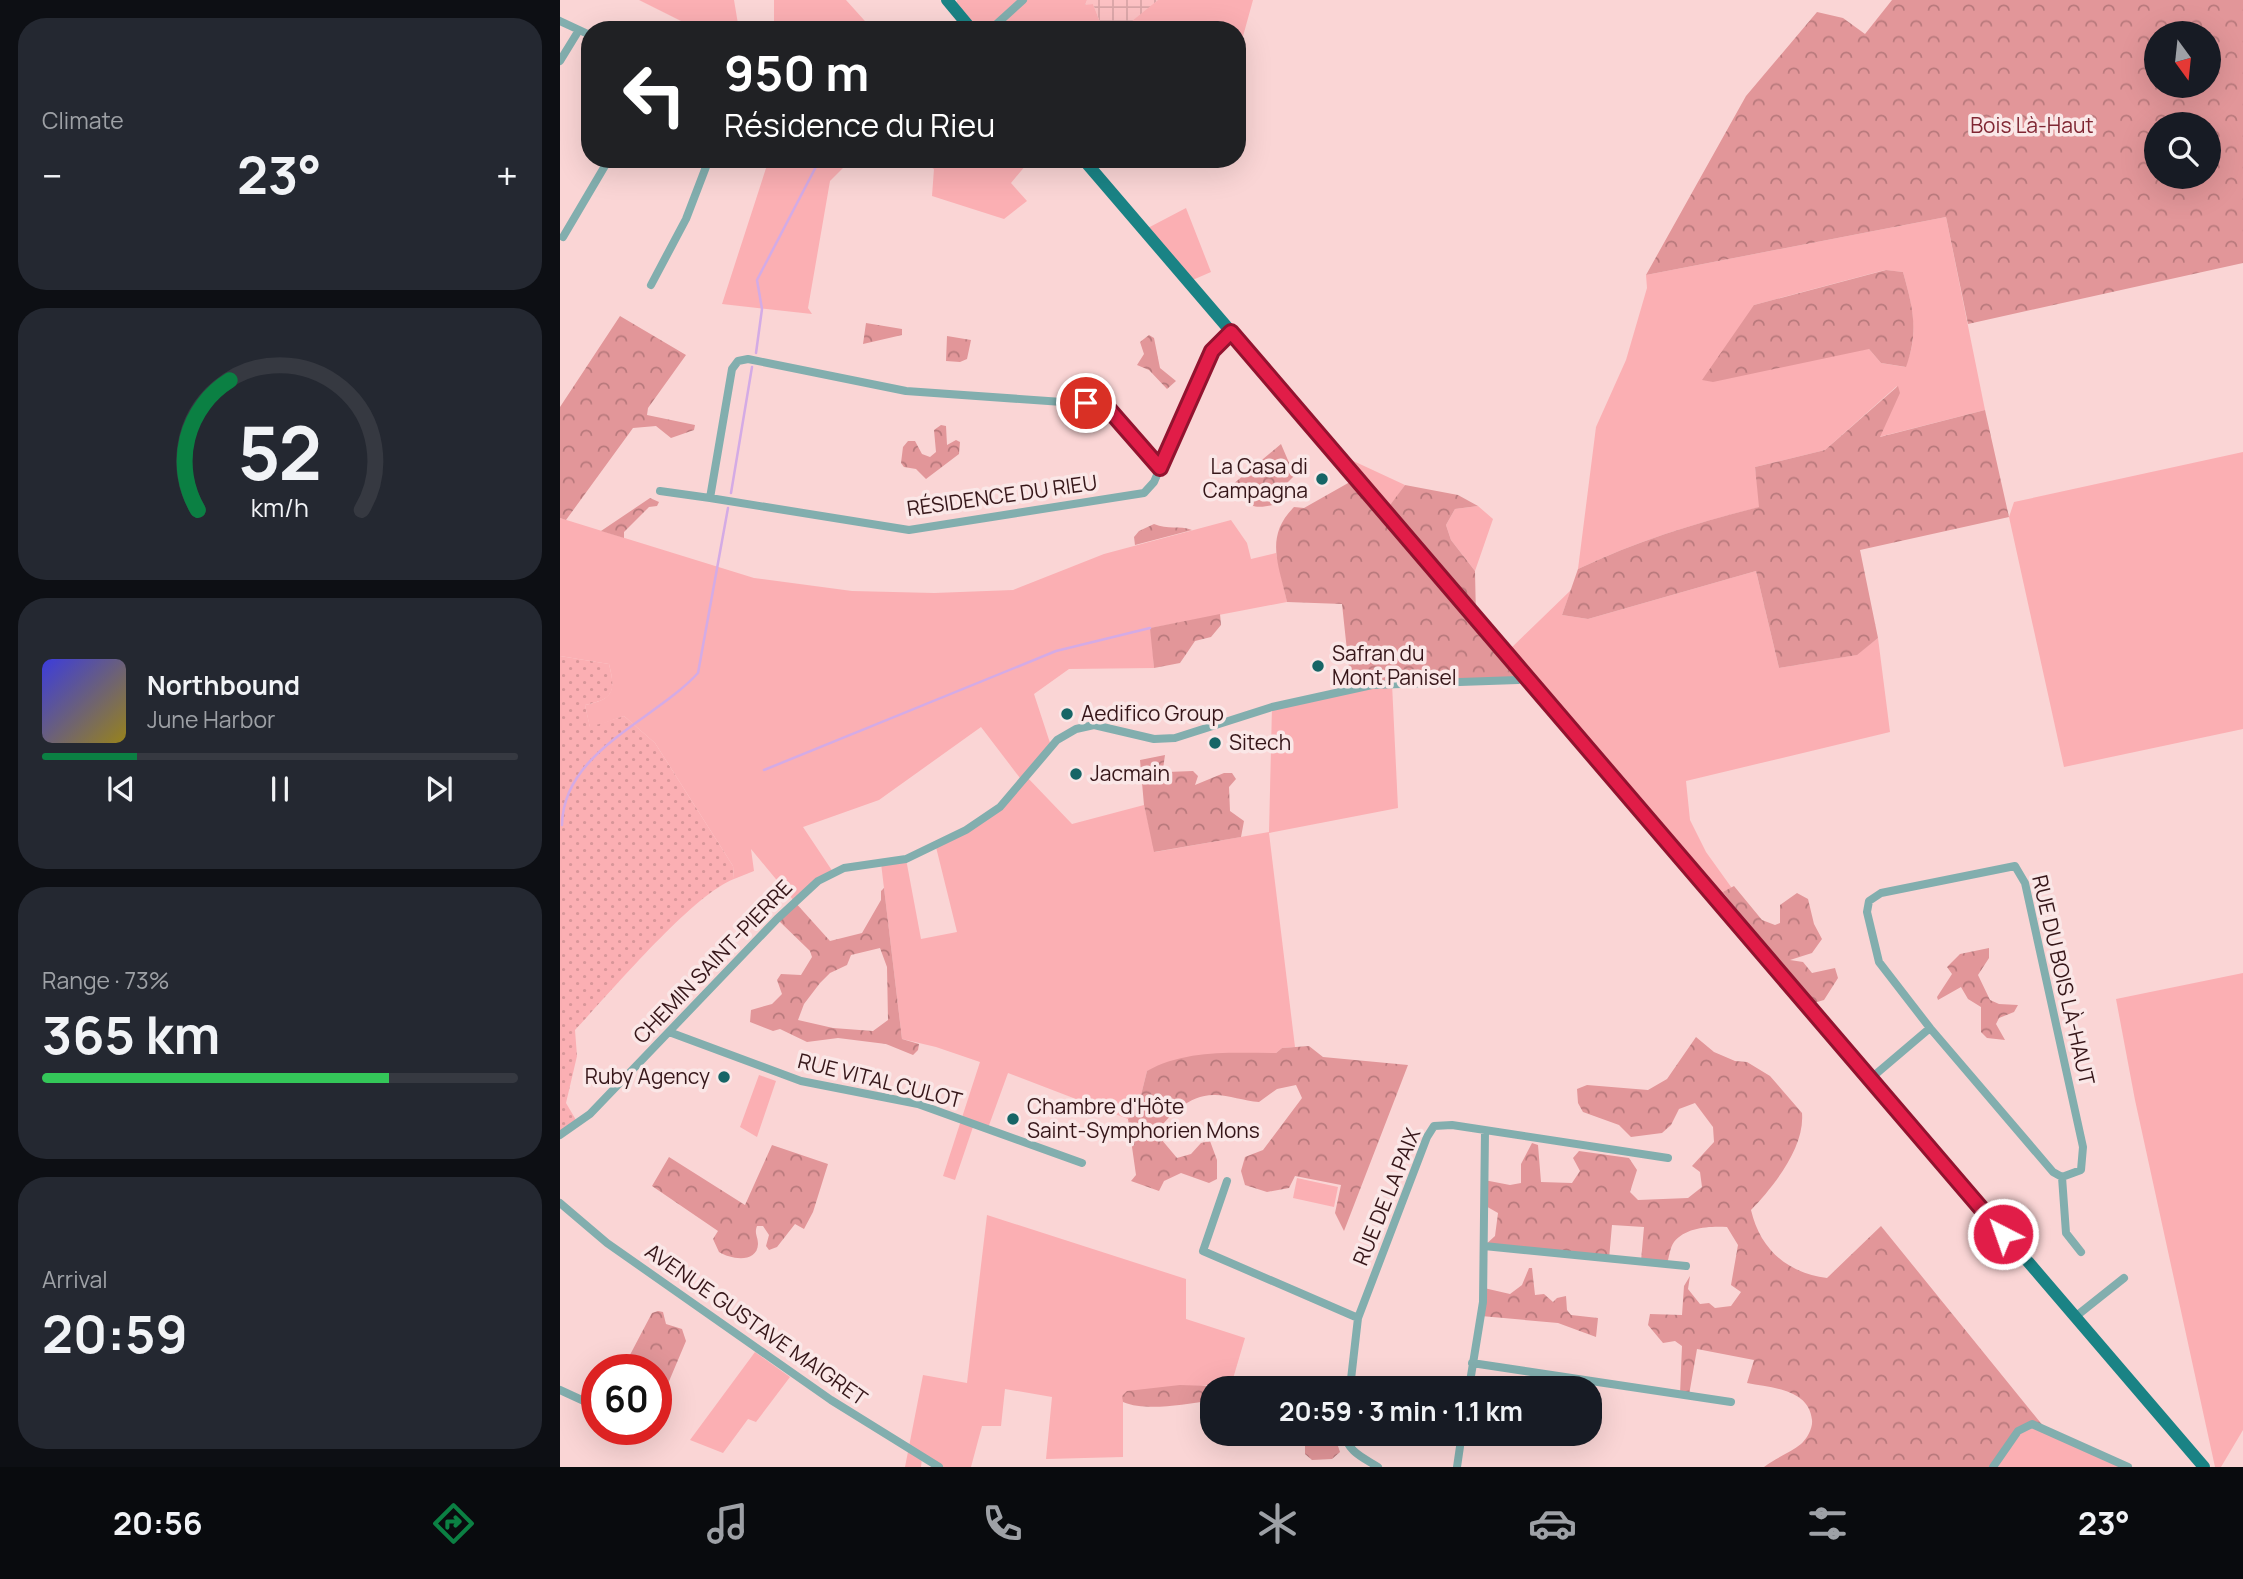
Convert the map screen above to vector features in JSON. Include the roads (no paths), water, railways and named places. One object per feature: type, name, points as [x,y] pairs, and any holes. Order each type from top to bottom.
[{"type":"main road","points":[[947,0],[964,21]]},
{"type":"main road","points":[[1091,168],[2204,1467]]},
{"type":"street","points":[[1000,21],[1023,0]]},
{"type":"street","points":[[560,21],[579,30],[560,61]]},
{"type":"street","points":[[563,237],[605,168]]},
{"type":"street","points":[[651,285],[686,219],[706,168]]},
{"type":"street","name":"RÉSIDENCE DU RIEU","points":[[660,491],[909,530],[1135,495],[1150,488],[1212,351],[1231,332]]},
{"type":"street","points":[[710,498],[732,369],[738,361],[748,359],[906,391],[1105,405],[1160,468]]},
{"type":"street","name":"CHEMIN SAINT-PIERRE","points":[[560,1135],[590,1114],[777,919],[818,881],[844,868],[906,859],[966,830],[1000,807],[1057,740],[1076,729],[1094,725],[1154,738],[1175,738],[1272,707],[1362,687],[1518,680],[1527,677]]},
{"type":"street","name":"RUE DU BOIS LÀ-HAUT","points":[[2015,866],[2025,883],[2082,1147],[2081,1170],[2063,1177],[2039,1157],[1930,1028],[1879,962],[1868,904],[1881,893],[2015,866]]},
{"type":"street","points":[[1870,1079],[1930,1028]]},
{"type":"street","name":"RUE VITAL CULOT","points":[[669,1032],[792,1078],[918,1104],[1082,1163]]},
{"type":"street","name":"RUE DE LA PAIX","points":[[1351,1376],[1358,1318],[1434,1126],[1452,1125],[1668,1158]]},
{"type":"street","points":[[1470,1376],[1483,1301],[1485,1131]]},
{"type":"street","points":[[2063,1177],[2066,1233],[2081,1252]]},
{"type":"street","points":[[1227,1181],[1202,1251],[1358,1318]]},
{"type":"street","name":"AVENUE GUSTAVE MAIGRET","points":[[560,1203],[607,1243],[842,1408],[939,1467]]},
{"type":"street","points":[[1484,1246],[1686,1266]]},
{"type":"street","points":[[2075,1317],[2124,1278]]},
{"type":"street","points":[[1472,1363],[1731,1402]]},
{"type":"street","points":[[560,1390],[581,1400]]},
{"type":"street","points":[[1993,1467],[2023,1426],[2032,1424],[2044,1427],[2128,1467]]},
{"type":"street","points":[[1348,1446],[1378,1467]]},
{"type":"street","points":[[1457,1467],[1460,1446]]},
{"type":"waterway","points":[[756,353],[762,309],[757,280],[815,168]]},
{"type":"waterway","points":[[731,493],[752,367]]},
{"type":"waterway","points":[[562,825],[566,799],[577,777],[594,757],[698,673],[728,508]]},
{"type":"waterway","points":[[764,770],[1056,651],[1150,628]]},
{"type":"place","name":"La Casa di Campagna","points":[[1322,479]]},
{"type":"place","name":"Safran du Mont Panisel","points":[[1318,666]]},
{"type":"place","name":"Aedifico Group","points":[[1067,714]]},
{"type":"place","name":"Sitech","points":[[1215,743]]},
{"type":"place","name":"Jacmain","points":[[1076,774]]},
{"type":"place","name":"Ruby Agency","points":[[724,1077]]},
{"type":"place","name":"Chambre d'Hôte Saint-Symphorien Mons","points":[[1013,1119]]},
{"type":"park label","name":"Bois Là-Haut","points":[[2032,126]]}]
